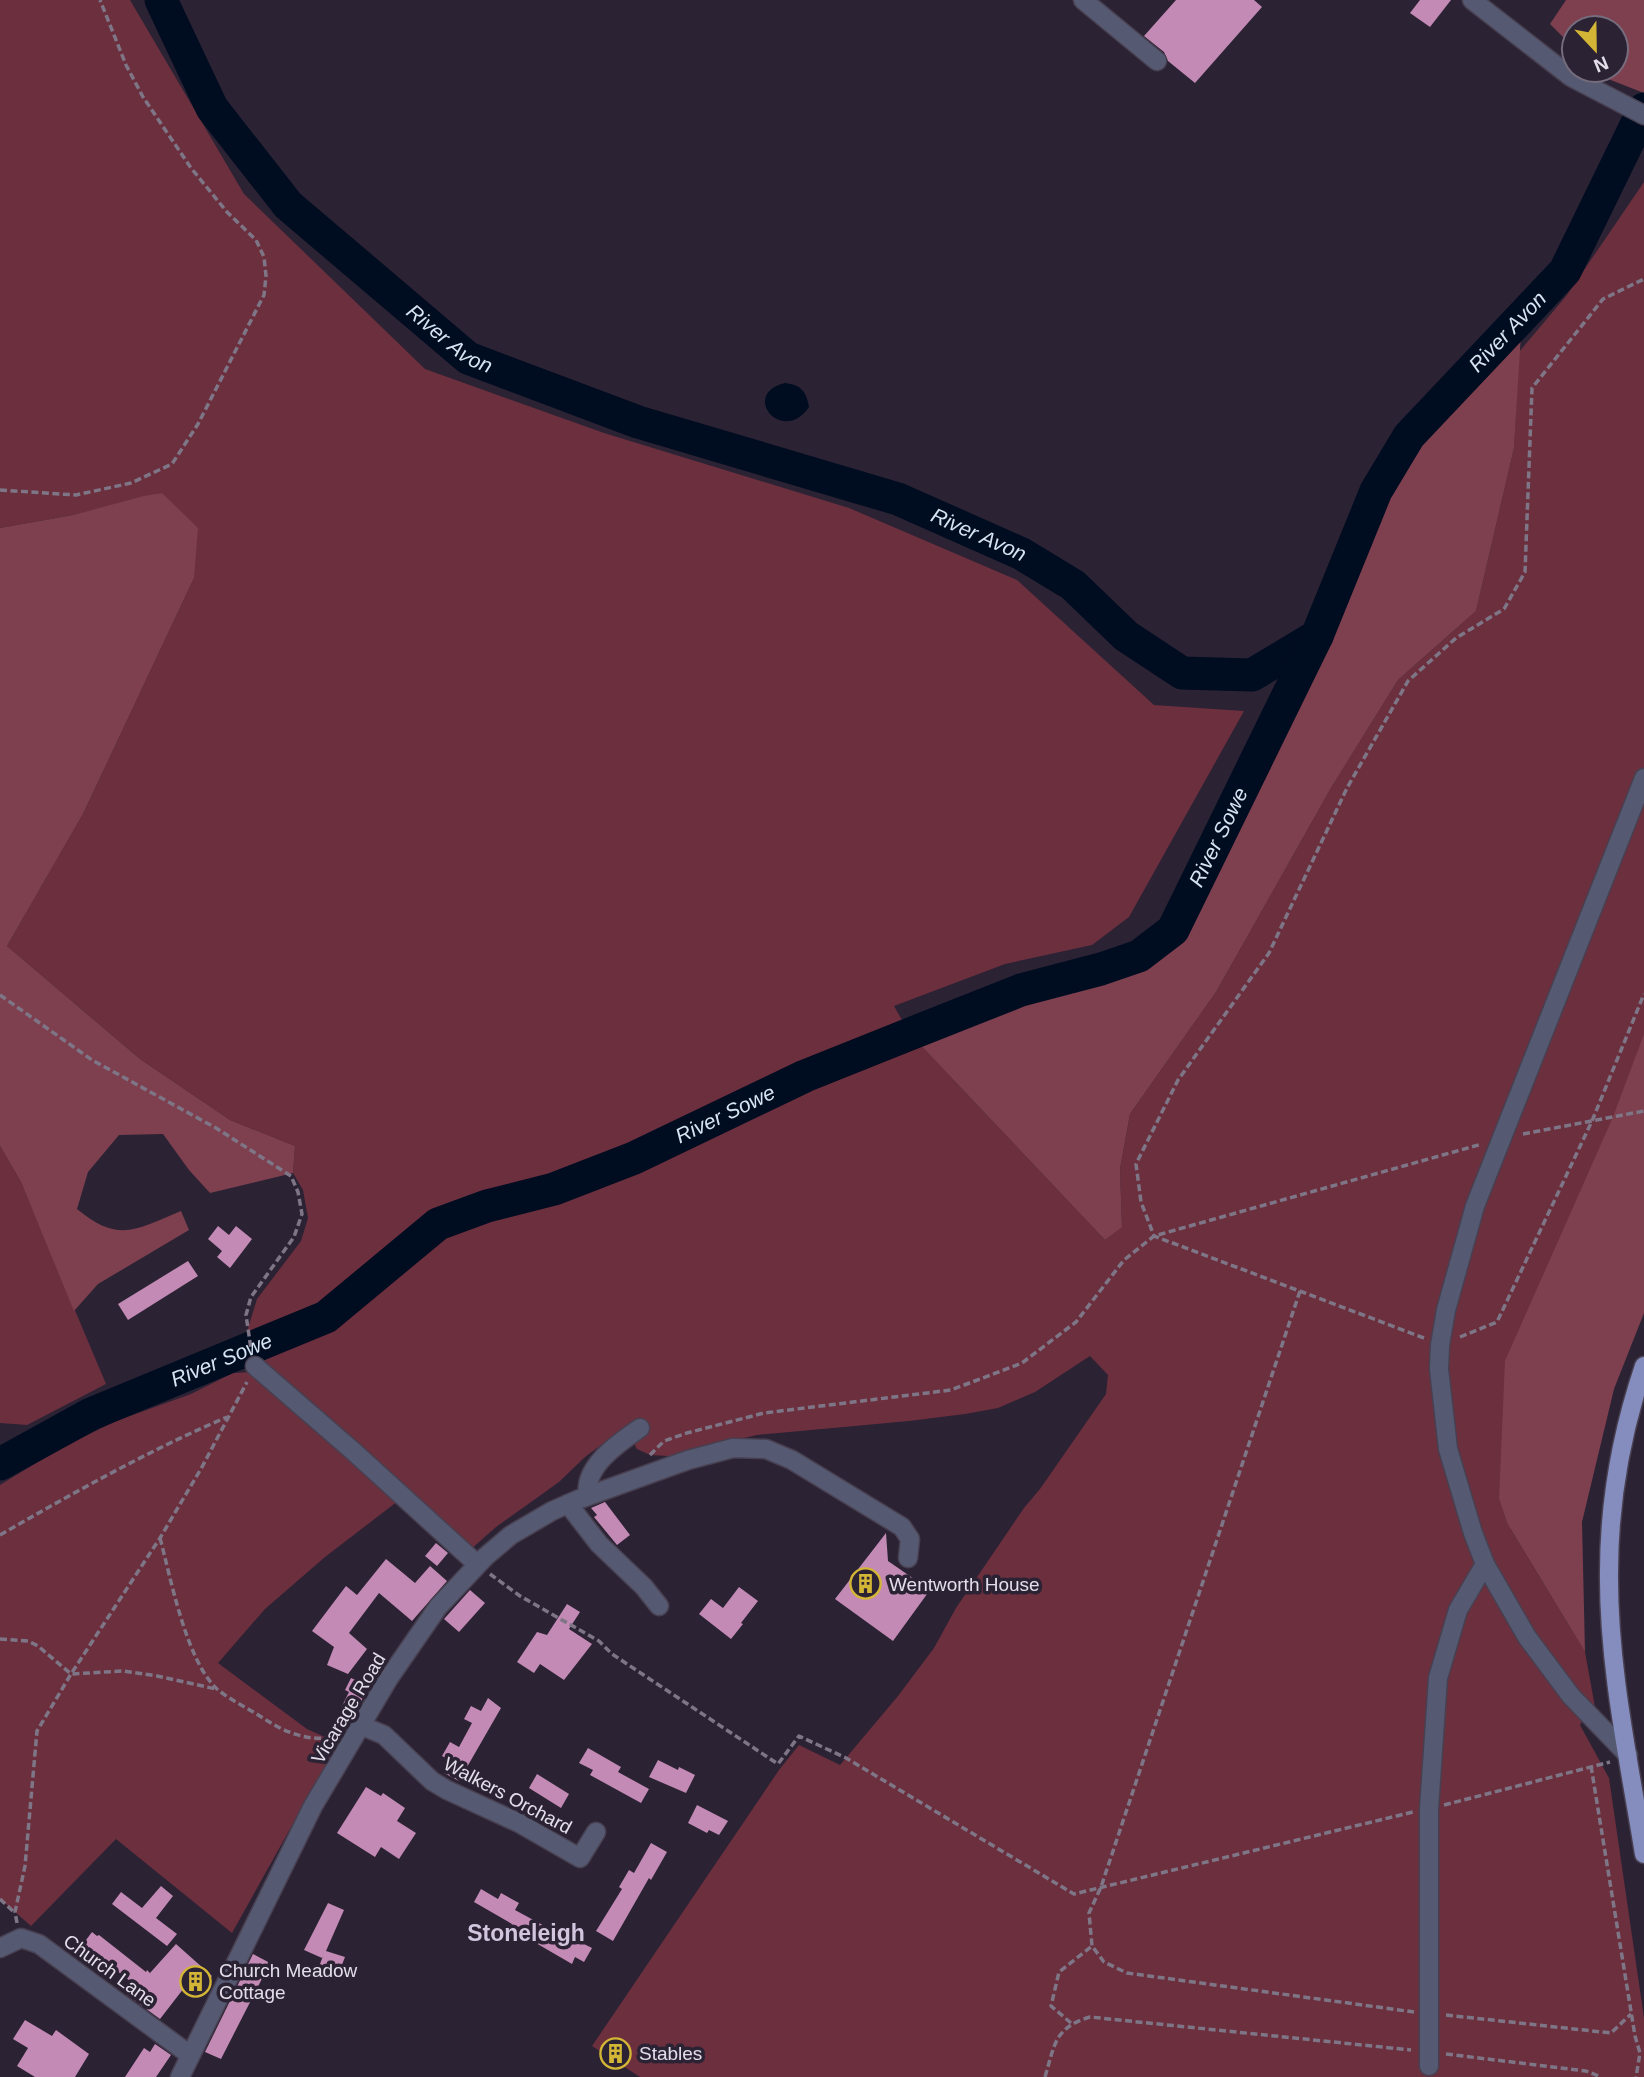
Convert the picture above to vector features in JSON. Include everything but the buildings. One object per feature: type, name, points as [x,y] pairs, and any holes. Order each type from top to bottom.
[{"type":"main road","points":[[1644,1366],[1620,1457],[1609,1572],[1614,1662],[1644,1853]]},
{"type":"street","points":[[1083,0],[1157,61]]},
{"type":"street","points":[[1472,0],[1571,77],[1644,115]]},
{"type":"street","points":[[1628,1755],[1571,1696],[1527,1637],[1485,1563],[1473,1533],[1448,1449],[1439,1369],[1446,1310],[1475,1206],[1644,778]]},
{"type":"street","points":[[254,1363],[477,1564]]},
{"type":"street","points":[[588,1496],[588,1478],[603,1458],[640,1427]]},
{"type":"street","name":"Vicarage Road","points":[[180,2077],[307,1818],[388,1678],[438,1608],[477,1564],[527,1525],[568,1504],[641,1476],[733,1448],[766,1449],[792,1460],[902,1527],[910,1539],[908,1558]]},
{"type":"street","points":[[568,1504],[599,1544],[644,1587],[659,1606]]},
{"type":"street","points":[[1429,2059],[1429,1809],[1438,1678],[1458,1609],[1485,1563]]},
{"type":"street","name":"Walkers Orchard","points":[[356,1731],[384,1735],[432,1781],[519,1823],[580,1858],[596,1832]]},
{"type":"street","points":[[0,1948],[21,1938]]},
{"type":"street","name":"Church Lane","points":[[21,1938],[39,1944],[190,2055]]},
{"type":"path","points":[[0,490],[76,495],[131,483],[172,464],[198,424],[264,295],[264,257],[256,240],[227,212],[191,168],[143,97],[126,65],[100,0]]},
{"type":"path","points":[[1644,279],[1603,299],[1532,387],[1525,572],[1504,609],[1456,638],[1408,681],[1348,788],[1269,953],[1178,1080],[1136,1164],[1141,1202],[1154,1236],[1440,1345],[1497,1322],[1592,1121],[1644,994]]},
{"type":"path","points":[[0,995],[92,1060],[216,1128],[290,1177],[298,1192],[302,1213],[294,1237],[251,1297],[246,1315],[254,1363],[229,1416],[160,1538],[37,1731],[25,1866],[15,1912],[21,1938]]},
{"type":"path","points":[[641,1476],[650,1455],[664,1441],[687,1433],[764,1413],[951,1390],[1022,1363],[1076,1322],[1124,1260],[1154,1236],[1502,1138],[1644,1111]]},
{"type":"path","points":[[1300,1290],[1101,1887],[1088,1913],[1092,1946],[1104,1962],[1127,1973],[1428,2014],[1611,2033],[1631,2014]]},
{"type":"path","points":[[0,1535],[108,1473],[229,1416]]},
{"type":"path","points":[[160,1538],[186,1629],[205,1674],[218,1689],[277,1727],[306,1738],[325,1739],[356,1731]]},
{"type":"path","points":[[477,1564],[520,1595],[599,1641],[612,1654],[778,1764],[799,1736],[846,1758],[1074,1894],[1429,1809],[1591,1766],[1631,2014],[1640,2053],[1636,2077]]},
{"type":"path","points":[[0,1639],[28,1640],[71,1674],[124,1671],[218,1689]]},
{"type":"path","points":[[0,1899],[15,1912]]},
{"type":"path","points":[[1070,2023],[1051,2006],[1059,1972],[1092,1946]]},
{"type":"path","points":[[1045,2077],[1057,2038],[1070,2023],[1090,2017],[1429,2059],[1586,2071],[1601,2077]]},
{"type":"shaded area","points":[[0,0],[130,0],[244,194],[425,369],[604,433],[849,508],[1017,580],[1154,705],[1244,711],[1129,917],[1092,945],[1005,964],[894,1006],[910,1034],[1105,1240],[1122,1226],[1120,1169],[1130,1114],[1216,992],[1331,788],[1398,680],[1476,611],[1514,448],[1519,352],[1567,295],[1644,182],[1644,1040],[1499,1499],[1507,1523],[1585,1652],[1595,1707],[1587,1713],[1580,1725],[1609,1778],[1644,2018],[1644,2077],[640,2077],[592,2046],[779,1770],[799,1745],[840,1765],[898,1696],[934,1648],[956,1608],[1024,1508],[1106,1394],[1108,1375],[1090,1356],[1035,1392],[998,1408],[909,1421],[757,1435],[718,1444],[678,1459],[650,1455],[637,1449],[625,1427],[470,1550],[254,1360],[248,1328],[257,1299],[301,1241],[308,1218],[303,1190],[293,1173],[295,1146],[230,1120],[140,1059],[7,946],[83,814],[194,578],[162,493],[73,515],[0,528]]},
{"type":"shaded area","points":[[1566,0],[1644,0],[1644,93],[1621,84],[1630,84],[1630,14],[1560,14],[1560,34],[1550,24]]},
{"type":"shaded area","points":[[1522,317],[1514,448],[1476,611],[1398,680],[1331,788],[1216,992],[1130,1114],[1120,1169],[1122,1227],[1105,1240],[910,1034],[1021,990],[1139,956],[1172,930],[1317,636],[1376,491],[1409,436]]},
{"type":"shaded area","points":[[162,493],[198,528],[194,578],[83,814],[7,946],[140,1059],[230,1120],[295,1146],[293,1173],[210,1193],[163,1134],[119,1135],[88,1172],[77,1209],[105,1227],[117,1230],[140,1228],[181,1211],[189,1230],[98,1284],[74,1311],[21,1182],[0,1146],[0,528],[73,515]]},
{"type":"shaded area","points":[[1644,1034],[1644,1313],[1614,1389],[1582,1522],[1585,1652],[1507,1523],[1499,1499],[1505,1361],[1613,1117]]},
{"type":"shaded area","points":[[0,1146],[21,1182],[106,1384],[27,1425],[0,1423]]},
{"type":"shaded area","points":[[252,1372],[398,1501],[325,1557],[265,1609],[218,1663],[307,1729],[338,1743],[232,1933],[116,1839],[31,1926],[0,1899],[0,1485],[59,1449],[116,1421],[191,1394],[233,1373]]},
{"type":"water","points":[[785,383],[802,390],[809,407],[799,418],[788,421],[770,414],[766,406],[766,397],[772,389]]},
{"type":"waterway","name":"River Avon","points":[[161,0],[212,108],[288,205],[468,358],[638,422],[898,499],[1022,554],[1073,585],[1126,636],[1182,673],[1252,675],[1317,636]]},
{"type":"waterway","name":"River Sowe","points":[[0,1464],[91,1414],[326,1317],[438,1224],[487,1206],[554,1189],[634,1158],[805,1076],[1021,990],[1139,956],[1173,930],[1317,636],[1376,491],[1409,436],[1565,271],[1644,109]]},
{"type":"place","name":"Wentworth House","points":[[866,1584]]},
{"type":"place","name":"Church Meadow Cottage","points":[[196,1981]]},
{"type":"place","name":"Stables","points":[[616,2053]]},
{"type":"district","name":"Stoneleigh","points":[[526,1933]]}]
